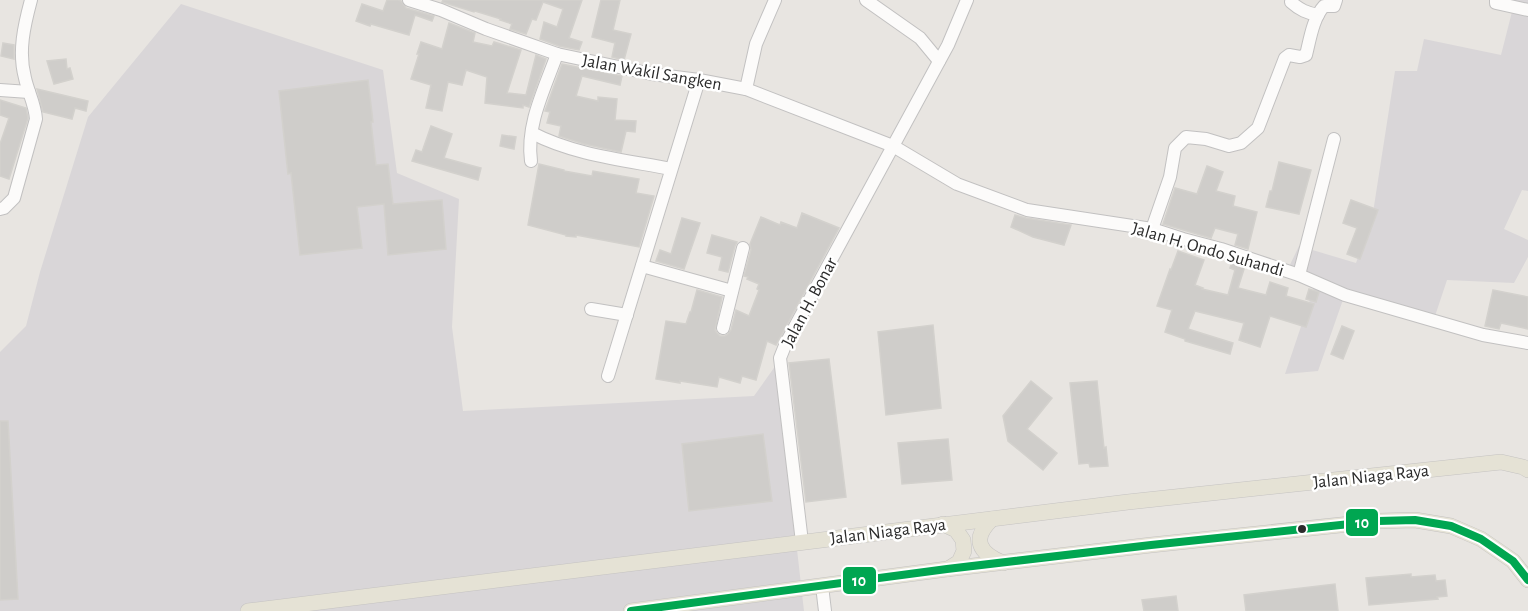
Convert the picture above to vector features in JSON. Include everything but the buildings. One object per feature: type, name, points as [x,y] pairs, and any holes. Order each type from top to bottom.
[{"type":"main road","name":"Jalan Niaga Raya","points":[[248,611],[1128,502],[1501,462],[1528,470]]},
{"type":"main road","points":[[992,519],[982,527],[979,538],[982,549],[990,558],[1003,563]]},
{"type":"main road","points":[[631,611],[948,569],[1378,521],[1415,520],[1452,526],[1481,539],[1513,561],[1528,580]]},
{"type":"main road","points":[[943,524],[956,530],[963,540],[964,551],[959,562],[948,569]]},
{"type":"street","points":[[0,209],[14,198],[36,118],[36,111],[25,79],[21,43],[31,0]]},
{"type":"street","name":"Jalan Wakil Sangken","points":[[409,0],[557,54],[652,74],[746,89],[893,146]]},
{"type":"street","points":[[746,89],[756,44],[775,0]]},
{"type":"street","points":[[866,0],[920,38],[939,62]]},
{"type":"street","name":"Jalan H. Bonar","points":[[802,542],[780,358],[786,343],[948,45],[967,0]]},
{"type":"street","points":[[1152,229],[1170,177],[1175,148],[1181,140],[1186,137],[1206,139],[1229,146],[1241,143],[1258,128],[1285,58],[1289,55],[1300,57],[1306,55],[1311,34],[1322,7],[1334,6],[1336,0]]},
{"type":"street","points":[[1496,0],[1496,3],[1528,10]]},
{"type":"street","points":[[1292,2],[1307,13],[1318,15]]},
{"type":"street","points":[[531,161],[530,143],[536,113],[557,54]]},
{"type":"street","points":[[608,376],[699,80]]},
{"type":"street","points":[[0,90],[29,92]]},
{"type":"street","points":[[532,133],[560,145],[600,156],[672,169]]},
{"type":"street","points":[[1299,275],[1334,139]]},
{"type":"street","name":"Jalan H. Ondo Suhandi","points":[[893,146],[957,184],[1027,210],[1152,229],[1299,275],[1345,295],[1484,335],[1528,343]]},
{"type":"street","points":[[723,328],[742,248]]},
{"type":"street","points":[[642,266],[732,291]]},
{"type":"street","points":[[591,309],[627,315]]},
{"type":"street","points":[[822,586],[825,611]]},
{"type":"shaded area","points":[[1515,0],[1528,0],[1528,191],[1522,190],[1504,229],[1528,240],[1528,257],[1514,283],[1447,280],[1433,322],[1345,294],[1318,371],[1285,374],[1317,279],[1287,271],[1299,246],[1356,263],[1372,219],[1395,71],[1417,71],[1424,39],[1501,55]]},
{"type":"shaded area","points":[[181,4],[383,70],[397,173],[459,199],[452,327],[463,411],[754,396],[776,365],[804,611],[0,611],[0,352],[26,326],[40,272],[88,117]]},
{"type":"transit line","name":"10","points":[[631,611],[947,569],[1378,521],[1415,520],[1451,526],[1481,539],[1513,561],[1528,580]]}]
